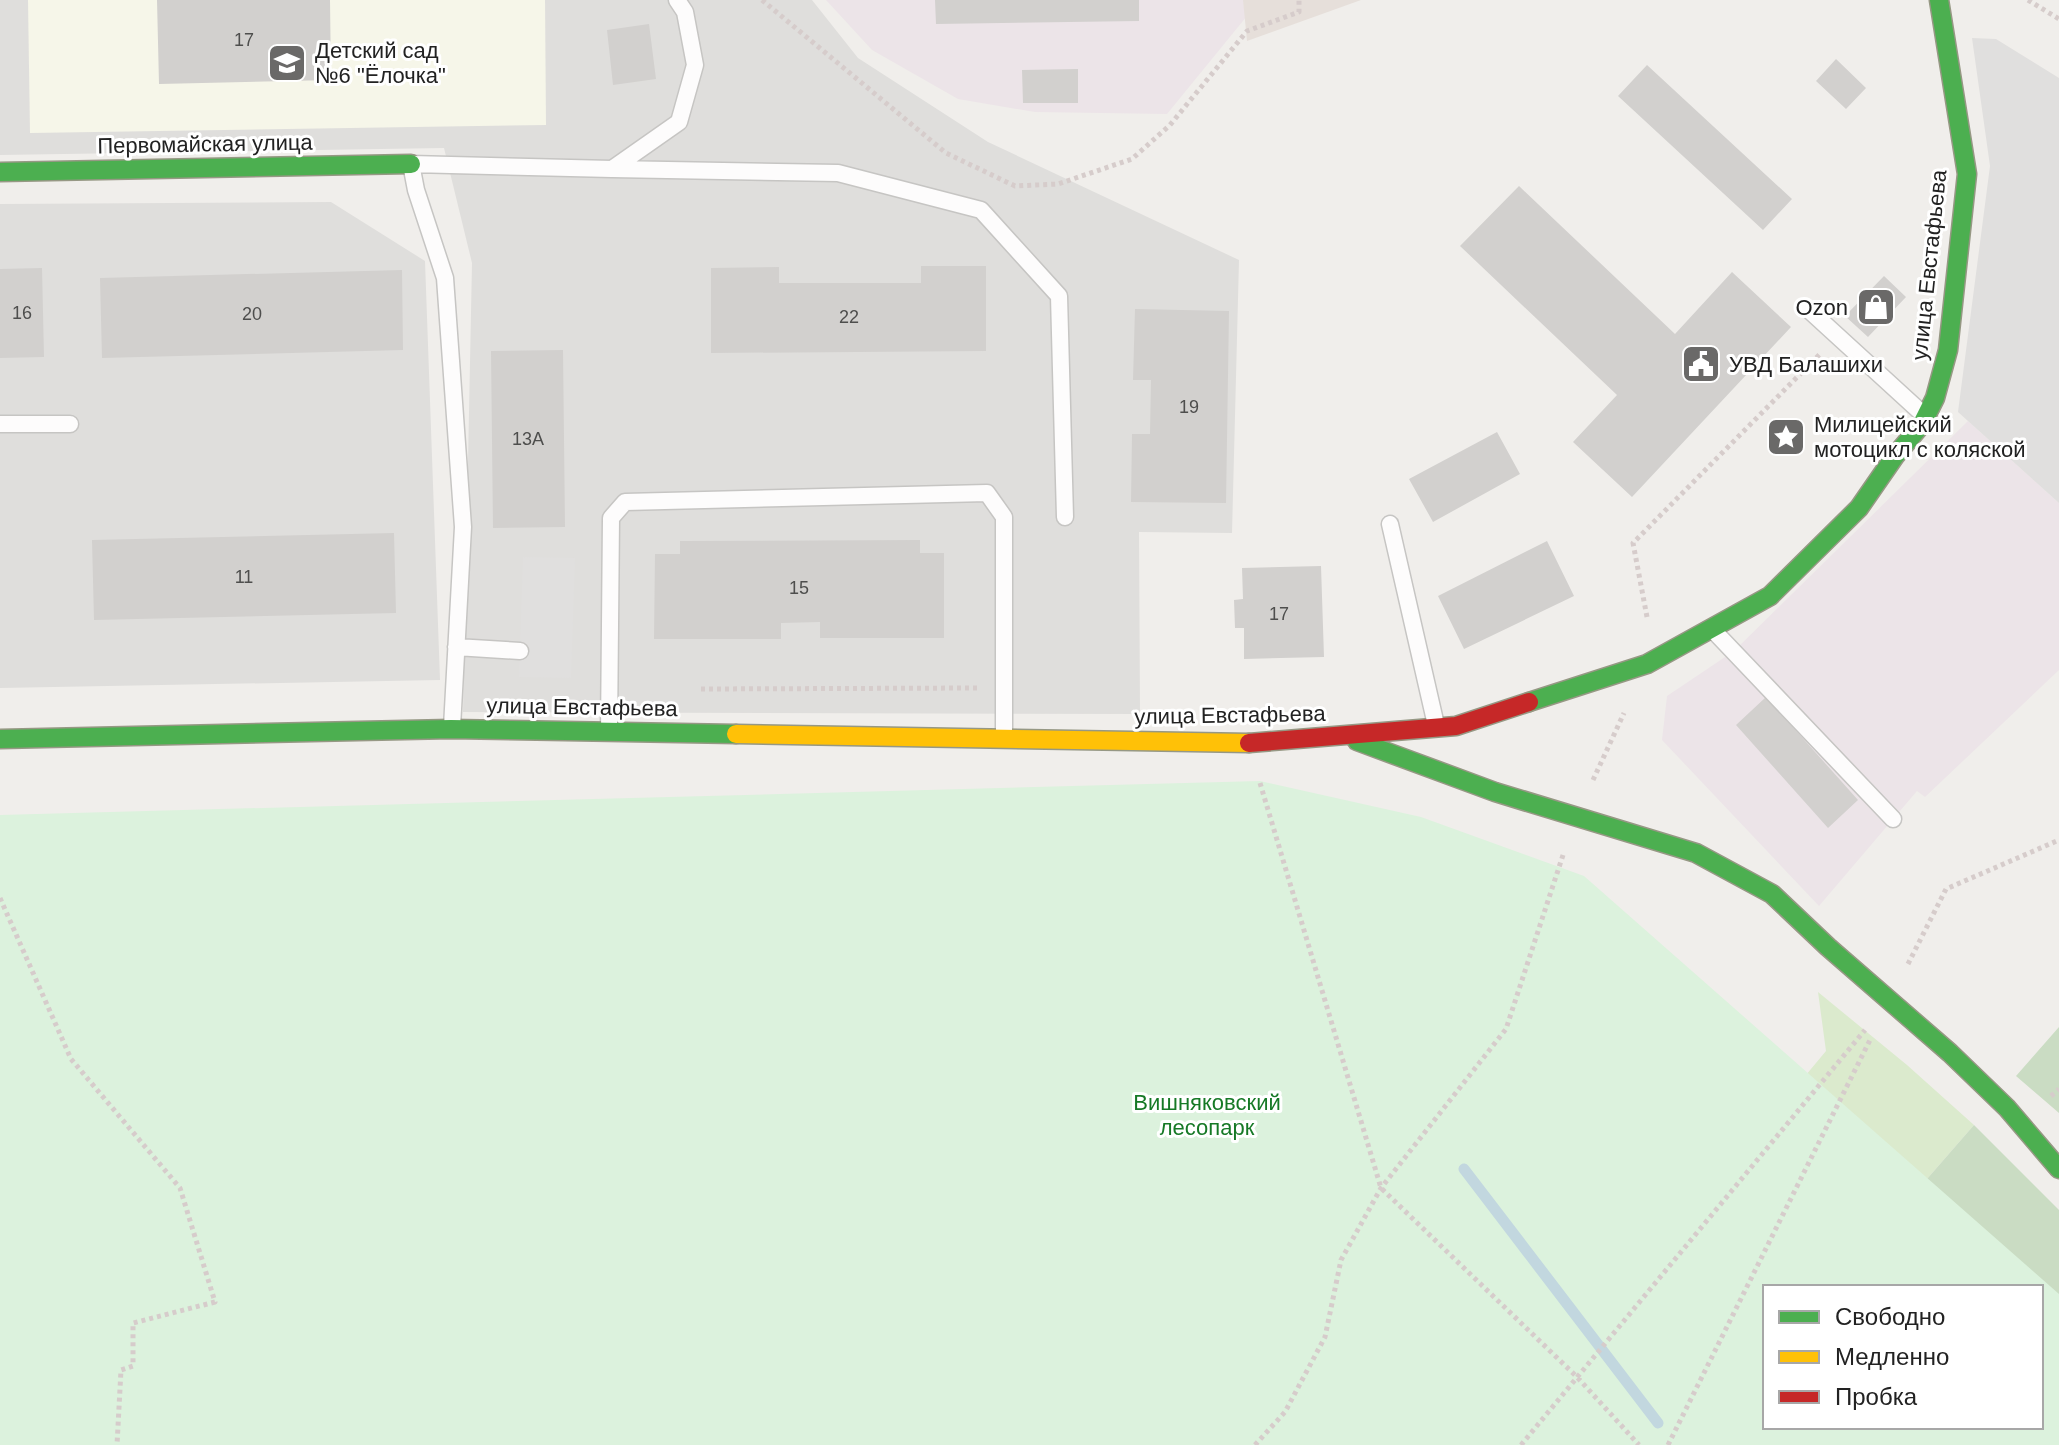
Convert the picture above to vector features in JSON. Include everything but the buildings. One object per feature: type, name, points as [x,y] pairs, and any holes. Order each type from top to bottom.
[{"type":"street","name":"улица Евстафьева","points":[[0,739],[451,729],[1248,743],[1456,726],[1647,664],[1770,596],[1859,508],[1941,398],[1967,174],[1939,0]]},
{"type":"street","name":"Первомайская улица","points":[[0,172],[411,164]]},
{"type":"street","points":[[1346,737],[1495,792],[1696,853],[1772,894],[1950,1053],[2007,1108],[2059,1169]]},
{"type":"lane","points":[[612,169],[679,122],[695,65],[685,12],[677,0]]},
{"type":"lane","points":[[451,729],[463,527],[445,278],[416,190],[411,164],[838,173],[981,210],[1059,296],[1065,517]]},
{"type":"lane","points":[[1808,309],[1926,416]]},
{"type":"lane","points":[[0,424],[70,424]]},
{"type":"lane","points":[[609,732],[611,518],[625,502],[987,493],[1004,517],[1004,738]]},
{"type":"lane","points":[[1390,524],[1437,728]]},
{"type":"lane","points":[[1711,628],[1893,819]]},
{"type":"lane","points":[[456,647],[520,651]]},
{"type":"path","points":[[762,0],[946,153],[1015,186],[1058,184],[1132,159],[1170,125],[1247,31],[1299,12],[1299,0]]},
{"type":"path","points":[[2028,0],[2059,19]]},
{"type":"path","points":[[1649,629],[1633,543],[1837,336]]},
{"type":"path","points":[[1255,1445],[1285,1412],[1325,1337],[1341,1260],[1381,1188],[1506,1029],[1576,816],[1647,664]]},
{"type":"path","points":[[1248,743],[1381,1188],[1577,1377],[1639,1445]]},
{"type":"path","points":[[1668,1445],[1946,889],[2059,840]]},
{"type":"path","points":[[0,898],[71,1059],[180,1188],[215,1302],[133,1323],[133,1366],[121,1370],[117,1445]]},
{"type":"path","points":[[1521,1445],[1889,1001]]},
{"type":"shaded area","points":[[0,0],[812,0],[858,58],[988,142],[1239,260],[1232,533],[1139,532],[1140,714],[463,712],[472,263],[444,148],[0,155]]},
{"type":"shaded area","name":"Детский сад №6 \"Ёлочка\"","points":[[28,0],[545,0],[546,125],[30,133]]},
{"type":"shaded area","points":[[826,0],[1245,0],[1247,16],[1167,114],[1035,112],[958,99],[872,50]]},
{"type":"shaded area","points":[[1243,0],[1361,0],[1247,41]]},
{"type":"shaded area","points":[[1972,38],[1996,39],[2059,78],[2059,503],[1958,412],[1990,166]]},
{"type":"shaded area","points":[[331,202],[425,261],[440,680],[0,688],[0,204]]},
{"type":"shaded area","points":[[1968,421],[2059,503],[2059,670],[1925,797],[1917,791],[1819,906],[1662,740],[1667,696],[1734,651]]},
{"type":"shaded area","points":[[523,557],[575,558],[571,678],[519,677]]},
{"type":"green space","name":"Вишняковский лесопарк","points":[[1260,781],[1421,817],[1584,876],[2059,1294],[2059,1445],[0,1445],[0,815]]},
{"type":"green space","points":[[1818,992],[1974,1125],[1835,1285],[1763,1285],[1763,1288],[1497,1445],[1826,1051]]},
{"type":"green space","points":[[2059,1027],[2059,1113],[2016,1076]]},
{"type":"green space","points":[[1974,1125],[2059,1210],[2059,1445],[1696,1445],[1763,1428],[2043,1429],[2043,1285],[1835,1285]]},
{"type":"waterway","points":[[1464,1169],[1658,1423]]},
{"type":"traffic: fast","points":[[1529,702],[1647,664],[1770,596],[1859,508],[1922,424],[1935,398],[1948,350],[1967,174],[1939,0]]},
{"type":"traffic: fast","points":[[0,172],[411,164]]},
{"type":"traffic: fast","points":[[0,739],[451,729],[736,734]]},
{"type":"traffic: fast","points":[[1357,741],[1495,792],[1696,853],[1772,894],[1950,1053],[2007,1108],[2059,1169]]},
{"type":"traffic: slow","points":[[736,734],[1249,743]]},
{"type":"traffic: jam","points":[[1249,743],[1456,726],[1529,702]]},
{"type":"place","name":"Детский сад №6 \"Ёлочка\"","points":[[287,63]]},
{"type":"place","name":"Ozon","points":[[1876,307]]},
{"type":"place","name":"УВД Балашихи","points":[[1701,364]]},
{"type":"place","name":"Милицейский мотоцикл с коляской","points":[[1786,437]]}]
